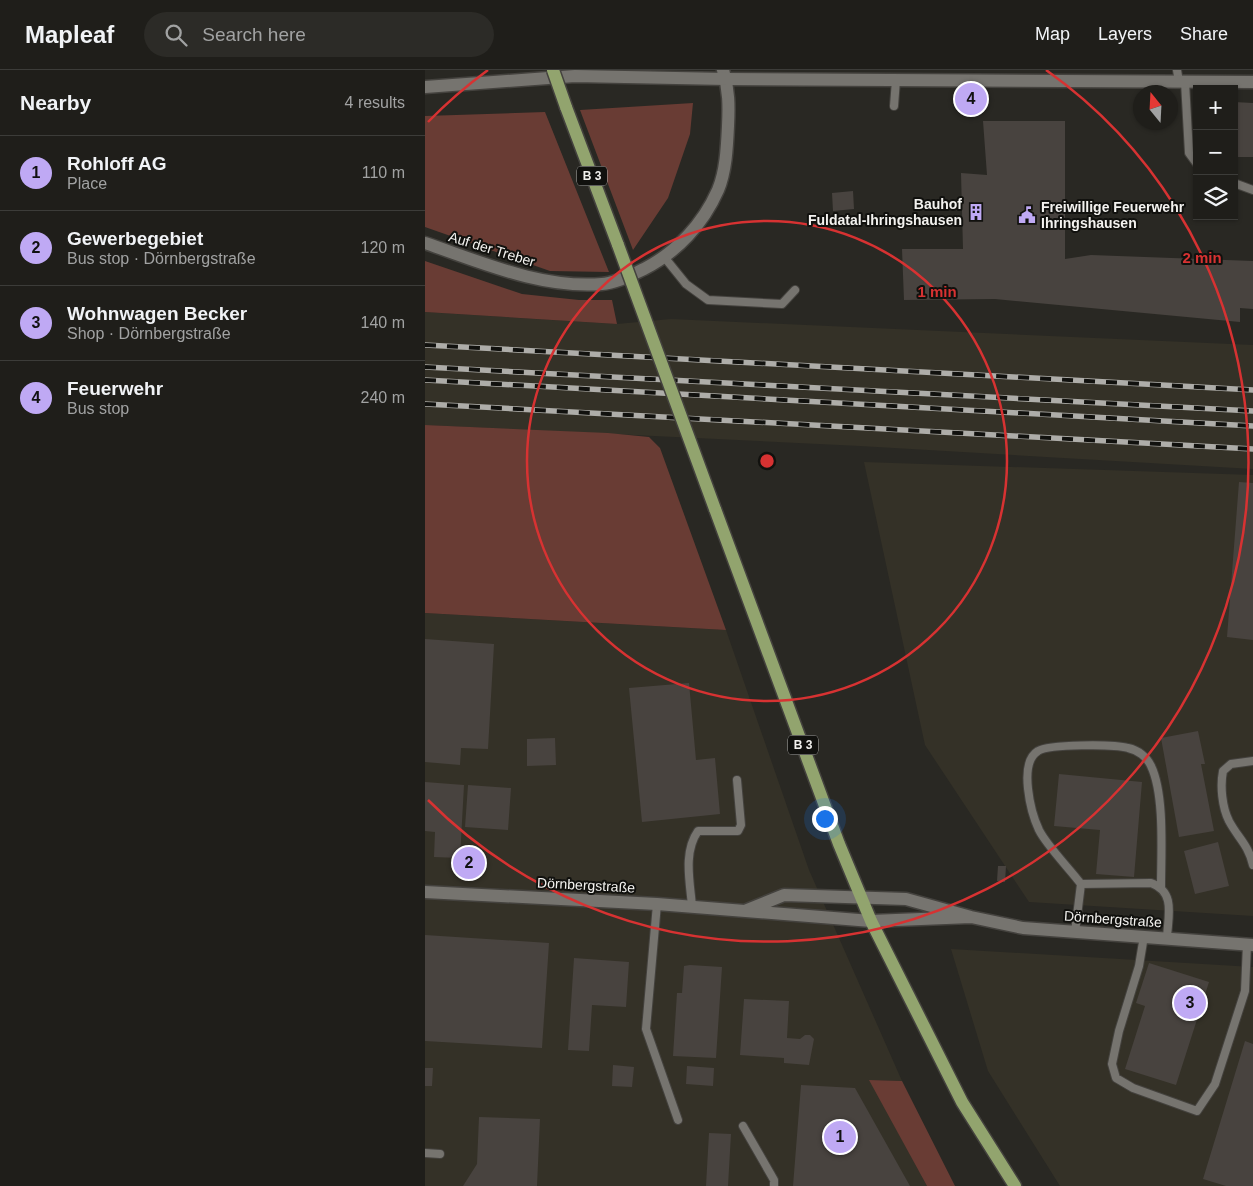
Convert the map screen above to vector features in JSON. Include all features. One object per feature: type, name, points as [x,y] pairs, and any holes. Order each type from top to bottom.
[{"type":"main road","name":"B 3","points":[[553,70],[715,509],[871,921],[962,1102],[1015,1186]]},
{"type":"street","points":[[425,87],[575,76],[725,75],[896,80],[1067,75],[1253,82]]},
{"type":"street","name":"Auf der Treber","points":[[425,243],[523,276],[566,283],[603,284],[628,277],[665,258],[696,227],[719,189],[727,153],[730,93],[725,75]]},
{"type":"street","name":"Dörnbergstraße","points":[[425,892],[692,906],[871,921],[971,917]]},
{"type":"street","name":"Dörnbergstraße","points":[[745,911],[784,895],[906,899],[971,917],[1023,928],[1250,944]]},
{"type":"lane","points":[[1180,78],[1189,153],[1193,158]]},
{"type":"lane","points":[[894,106],[896,80]]},
{"type":"lane","points":[[1238,184],[1253,190]]},
{"type":"lane","points":[[665,258],[686,284],[708,300],[782,304],[795,290]]},
{"type":"lane","points":[[1075,932],[1081,884],[1040,832],[1031,810],[1028,786],[1030,761],[1037,751],[1052,746],[1128,747],[1141,753],[1151,764],[1158,791],[1161,887]]},
{"type":"lane","points":[[1253,762],[1231,764],[1223,771],[1220,785],[1229,820],[1242,838],[1253,865]]},
{"type":"lane","points":[[692,906],[689,865],[691,841],[698,831],[738,831],[741,825],[737,780]]},
{"type":"lane","points":[[1081,884],[1151,883],[1161,887],[1167,895],[1167,938]]},
{"type":"lane","points":[[657,904],[646,1029],[678,1120]]},
{"type":"lane","points":[[1144,936],[1112,1064],[1116,1078],[1133,1088],[1197,1111],[1215,1084],[1245,991],[1250,944]]},
{"type":"lane","points":[[743,1126],[774,1180],[774,1186]]},
{"type":"lane","points":[[425,1153],[440,1154]]},
{"type":"shaded area","points":[[693,103],[690,134],[668,198],[633,250],[580,110]]},
{"type":"shaded area","points":[[545,112],[609,272],[550,271],[425,227],[425,116]]},
{"type":"shaded area","points":[[425,261],[522,294],[579,300],[612,300],[617,324],[425,312]]},
{"type":"shaded area","points":[[425,312],[617,324],[671,319],[1253,345],[1253,469],[860,446],[425,425]]},
{"type":"shaded area","points":[[425,425],[608,433],[649,437],[660,448],[726,630],[425,613]]},
{"type":"shaded area","points":[[864,462],[1253,475],[1253,916],[1029,902],[925,745]]},
{"type":"shaded area","points":[[425,613],[726,630],[809,870],[902,1081],[870,1080],[927,1186],[425,1186]]},
{"type":"shaded area","points":[[951,949],[1253,967],[1253,1186],[1060,1186],[988,1071]]},
{"type":"shaded area","points":[[869,1080],[902,1081],[955,1186],[927,1186]]},
{"type":"building","points":[[1238,102],[1253,103],[1253,157],[1238,157]]},
{"type":"building","name":"Freiwillige Feuerwehr Ihringshausen","points":[[983,121],[1065,121],[1065,259],[1091,255],[1253,261],[1253,309],[1240,308],[1240,322],[995,299],[904,300],[902,249],[963,249],[961,173],[987,175]]},
{"type":"building","points":[[853,191],[854,209],[833,211],[832,193]]},
{"type":"building","points":[[1239,482],[1253,483],[1253,640],[1227,637]]},
{"type":"building","points":[[425,639],[494,644],[488,749],[461,748],[460,765],[425,762]]},
{"type":"building","points":[[689,683],[696,760],[715,758],[720,814],[642,822],[629,688]]},
{"type":"building","points":[[1198,731],[1205,764],[1201,764],[1214,831],[1179,837],[1161,738]]},
{"type":"building","points":[[555,738],[556,765],[527,766],[527,739]]},
{"type":"building","points":[[1059,774],[1142,782],[1134,877],[1096,874],[1100,830],[1054,826]]},
{"type":"building","points":[[425,782],[464,785],[460,858],[434,857],[435,832],[425,831]]},
{"type":"building","points":[[468,785],[511,788],[508,830],[465,827]]},
{"type":"building","points":[[1218,842],[1229,886],[1195,894],[1184,851]]},
{"type":"building","points":[[998,866],[1006,866],[1005,882],[997,881]]},
{"type":"building","points":[[425,935],[549,943],[542,1048],[425,1041]]},
{"type":"building","points":[[574,958],[629,962],[626,1007],[592,1005],[589,1051],[568,1050]]},
{"type":"building","points":[[1149,963],[1209,982],[1176,1085],[1125,1069],[1145,1006],[1136,1003]]},
{"type":"building","points":[[684,966],[722,967],[716,1058],[673,1056],[677,993],[682,993]]},
{"type":"building","points":[[744,999],[789,1001],[787,1038],[800,1039],[805,1035],[810,1035],[814,1039],[809,1065],[784,1063],[784,1058],[740,1055]]},
{"type":"building","points":[[1245,1041],[1253,1044],[1253,1186],[1226,1186],[1203,1179]]},
{"type":"building","points":[[613,1065],[634,1067],[632,1087],[612,1086]]},
{"type":"building","points":[[687,1066],[714,1068],[713,1086],[686,1084]]},
{"type":"building","points":[[425,1068],[433,1068],[432,1086],[425,1086]]},
{"type":"building","points":[[801,1085],[855,1088],[910,1186],[793,1186]]},
{"type":"building","points":[[479,1117],[540,1119],[537,1186],[463,1186],[477,1164]]},
{"type":"building","points":[[709,1133],[731,1134],[728,1186],[706,1186]]},
{"type":"railway","points":[[425,345],[1253,390]]},
{"type":"railway","points":[[425,367],[1253,411]]},
{"type":"railway","points":[[425,380],[1253,426]]},
{"type":"railway","points":[[425,404],[1253,449]]},
{"type":"place","name":"Feuerwehr","points":[[971,99]]},
{"type":"place","name":"Bauhof Fuldatal-Ihringshausen","points":[[976,212]]},
{"type":"place","name":"Freiwillige Feuerwehr Ihringshausen","points":[[1027,215]]},
{"type":"place","name":"Gewerbegebiet","points":[[469,863]]},
{"type":"place","name":"Wohnwagen Becker","points":[[1190,1003]]},
{"type":"place","name":"Rohloff AG","points":[[840,1137]]}]
